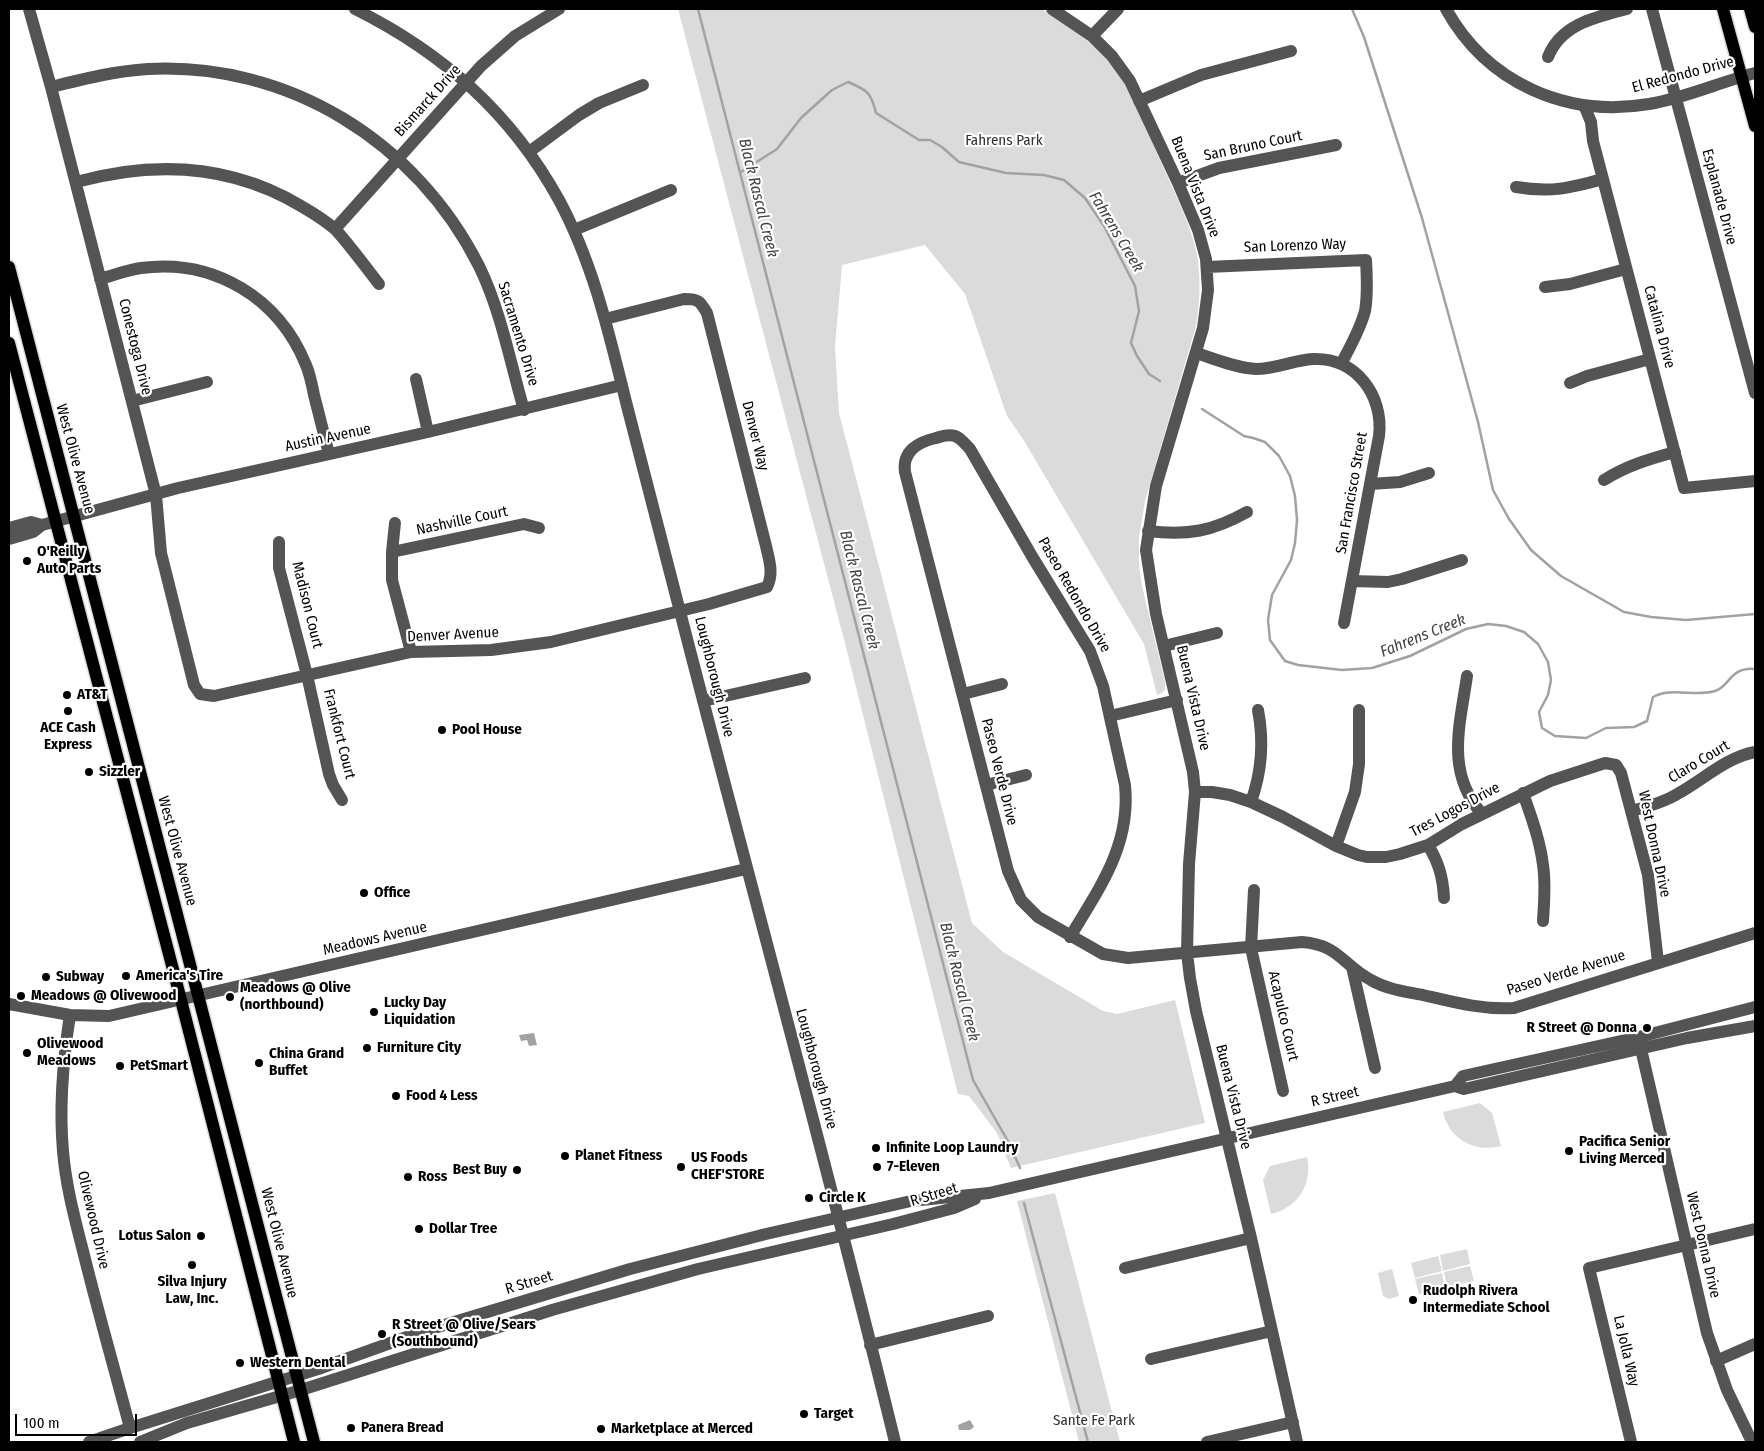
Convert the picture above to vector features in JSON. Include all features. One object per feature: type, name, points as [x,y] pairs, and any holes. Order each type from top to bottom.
[{"type":"main road","points":[[1723,9],[1755,126]]},
{"type":"main road","points":[[1750,9],[1755,27]]},
{"type":"main road","name":"West Olive Avenue","points":[[9,267],[314,1442]]},
{"type":"main road","points":[[9,344],[48,524],[181,1000],[294,1442]]},
{"type":"street","name":"Conestoga Drive","points":[[30,9],[156,495],[160,553],[194,685],[200,694]]},
{"type":"street","name":"Loughborough Drive","points":[[355,9],[415,43],[466,82],[503,118],[529,152],[550,185],[574,230],[586,258],[605,319],[895,1442]]},
{"type":"street","name":"Bismarck Drive","points":[[335,229],[481,66],[515,36],[559,9]]},
{"type":"street","name":"Buena Vista Drive","points":[[1052,9],[1092,36],[1120,67],[1139,100],[1178,183],[1200,237],[1207,267],[1207,305],[1203,328],[1156,486],[1146,550],[1152,597],[1178,700],[1196,792],[1189,864],[1187,953],[1196,1011],[1251,1238],[1297,1442]]},
{"type":"street","points":[[1092,36],[1118,9]]},
{"type":"street","name":"El Redondo Drive","points":[[1448,9],[1470,44],[1501,72],[1544,95],[1584,105],[1630,106],[1676,98],[1755,73]]},
{"type":"street","points":[[1548,57],[1558,39],[1575,26],[1627,9]]},
{"type":"street","name":"Esplanade Drive","points":[[1652,9],[1755,393]]},
{"type":"street","points":[[1139,100],[1201,75],[1291,51]]},
{"type":"street","name":"Sacramento Drive","points":[[51,87],[96,76],[146,69],[175,68],[212,72],[249,79],[286,90],[318,103],[348,121],[399,159],[426,186],[444,208],[479,266],[492,297],[524,410]]},
{"type":"street","points":[[529,152],[579,115],[600,103],[643,85]]},
{"type":"street","name":"Catalina Drive","points":[[1584,105],[1591,122],[1593,141],[1684,488],[1755,480]]},
{"type":"street","name":"San Bruno Court","points":[[1178,183],[1219,168],[1336,145]]},
{"type":"street","points":[[76,182],[102,175],[145,169],[181,169],[242,180],[275,192],[335,229],[379,284]]},
{"type":"street","points":[[1516,187],[1548,191],[1603,179]]},
{"type":"street","points":[[574,230],[671,190]]},
{"type":"street","name":"San Lorenzo Way","points":[[1207,267],[1366,260],[1367,297],[1365,310],[1357,332],[1341,364]]},
{"type":"street","points":[[100,279],[141,268],[175,267],[216,275],[229,280],[251,294],[270,309],[291,335],[307,366],[329,454]]},
{"type":"street","points":[[1544,287],[1570,284],[1626,269]]},
{"type":"street","name":"Denver Way","points":[[605,319],[684,299],[693,299],[701,302],[707,313],[766,546],[771,579],[767,586],[753,592],[680,610]]},
{"type":"street","name":"San Francisco Street","points":[[1196,353],[1240,367],[1254,369],[1275,367],[1303,360],[1327,360],[1341,364],[1359,376],[1367,385],[1377,404],[1380,428],[1344,623]]},
{"type":"street","points":[[1570,383],[1587,376],[1650,359]]},
{"type":"street","points":[[416,379],[428,432]]},
{"type":"street","points":[[132,401],[207,382]]},
{"type":"street","name":"Austin Avenue","points":[[9,539],[33,532],[48,524],[178,488],[524,410],[622,385]]},
{"type":"street","name":"Paseo Redondo Drive","points":[[905,472],[905,462],[909,452],[915,445],[924,441],[952,435],[958,437],[970,449],[1033,558],[1090,651],[1103,686],[1125,785],[1124,829],[1101,887],[1070,937]]},
{"type":"street","points":[[1604,480],[1634,464],[1675,452]]},
{"type":"street","name":"Paseo Verde Drive","points":[[905,472],[1008,871],[1021,900],[1038,917],[1070,937],[1103,954],[1128,958],[1187,953]]},
{"type":"street","points":[[1370,484],[1400,482],[1429,473]]},
{"type":"street","points":[[1148,531],[1173,534],[1210,529],[1227,524],[1247,512]]},
{"type":"street","name":"Austin Avenue","points":[[9,528],[31,522],[48,524]]},
{"type":"street","points":[[395,523],[392,580],[411,652]]},
{"type":"street","name":"Nashville Court","points":[[392,552],[524,524],[539,528]]},
{"type":"street","name":"Madison Court","points":[[279,542],[280,568],[307,675]]},
{"type":"street","points":[[1352,581],[1388,582],[1462,560]]},
{"type":"street","name":"Denver Avenue","points":[[200,694],[214,696],[411,652],[491,650],[538,644],[680,610]]},
{"type":"street","points":[[1164,646],[1217,633]]},
{"type":"street","name":"Frankfort Court","points":[[307,675],[329,774],[342,800]]},
{"type":"street","points":[[1467,676],[1458,734],[1458,762],[1471,802],[1482,814]]},
{"type":"street","points":[[703,701],[805,678]]},
{"type":"street","points":[[962,694],[1002,684]]},
{"type":"street","points":[[1110,716],[1178,700]]},
{"type":"street","points":[[1251,802],[1259,776],[1262,756],[1262,736],[1258,710]]},
{"type":"street","points":[[1336,846],[1356,792],[1359,764],[1359,710]]},
{"type":"street","name":"Claro Court","points":[[1631,811],[1678,794],[1728,762],[1744,754],[1755,752]]},
{"type":"street","name":"Tres Logos Drive","points":[[1196,792],[1230,795],[1251,802],[1283,816],[1336,846],[1358,855],[1386,857],[1428,845],[1462,824],[1550,780],[1604,763],[1616,766]]},
{"type":"street","name":"West Donna Drive","points":[[1616,766],[1621,773],[1648,875],[1658,962]]},
{"type":"street","points":[[986,785],[1026,775]]},
{"type":"street","points":[[1523,793],[1537,834],[1543,864],[1543,921]]},
{"type":"street","points":[[1428,845],[1436,858],[1442,874],[1444,898]]},
{"type":"street","name":"Meadows Avenue","points":[[9,1004],[70,1015],[109,1016],[746,869]]},
{"type":"street","name":"Acapulco Court","points":[[1254,890],[1252,948],[1283,1091]]},
{"type":"street","name":"Paseo Verde Avenue","points":[[1187,953],[1302,942],[1314,943],[1336,952],[1352,967],[1372,981],[1402,991],[1479,1008],[1496,1009],[1514,1008],[1755,933]]},
{"type":"street","points":[[1352,967],[1376,1068]]},
{"type":"street","name":"R Street","points":[[1455,1086],[1463,1076],[1639,1037],[1755,1007]]},
{"type":"street","name":"Olivewood Drive","points":[[70,1015],[63,1065],[62,1095],[63,1150],[66,1176],[101,1324],[130,1428]]},
{"type":"street","name":"R Street","points":[[89,1442],[297,1376],[421,1332],[630,1268],[911,1201],[989,1193],[1455,1086],[1464,1089],[1687,1038],[1755,1026]]},
{"type":"street","name":"West Donna Drive","points":[[1641,1049],[1707,1334],[1739,1417],[1752,1442]]},
{"type":"street","name":"R Street","points":[[140,1442],[187,1423],[301,1390],[552,1310],[635,1286],[954,1208],[989,1193]]},
{"type":"street","points":[[1687,1245],[1755,1229]]},
{"type":"street","points":[[1125,1268],[1251,1238]]},
{"type":"street","name":"La Jolla Way","points":[[1631,1442],[1589,1268],[1687,1245]]},
{"type":"street","points":[[635,1286],[636,1281],[643,1276],[692,1260],[703,1250]]},
{"type":"street","points":[[552,1310],[559,1302],[566,1298],[616,1282],[626,1275],[630,1268]]},
{"type":"street","points":[[428,1349],[428,1340],[433,1336],[485,1319],[494,1311]]},
{"type":"street","points":[[870,1345],[988,1316]]},
{"type":"street","points":[[1150,1359],[1272,1331]]},
{"type":"street","points":[[381,1364],[388,1356],[416,1343],[420,1339],[421,1332]]},
{"type":"street","points":[[1716,1361],[1755,1344]]},
{"type":"street","points":[[135,1442],[137,1435],[170,1420],[178,1414]]},
{"type":"street","points":[[1207,1442],[1293,1422]]},
{"type":"street","points":[[109,1442],[118,1439],[130,1428]]},
{"type":"green space","name":"Fahrens Park","points":[[678,9],[1041,9],[1076,31],[1100,51],[1116,70],[1131,94],[1190,230],[1197,255],[1199,282],[1196,326],[1145,501],[1139,537],[1139,565],[1142,586],[1165,682],[1163,692],[1157,695],[1144,644],[1023,439],[1007,416],[965,294],[925,245],[842,265],[835,347],[839,413],[972,923],[1003,952],[1103,1011],[1117,1014],[1175,1000],[1205,1123],[1011,1168],[997,1133],[969,1096],[958,1094],[847,651]]},
{"type":"green space","points":[[1480,1103],[1492,1113],[1501,1146],[1481,1147],[1464,1142],[1451,1130],[1446,1122],[1443,1112]]},
{"type":"green space","points":[[1307,1157],[1308,1176],[1301,1193],[1289,1206],[1271,1214],[1263,1180],[1270,1166]]},
{"type":"green space","name":"Sante Fe Park","points":[[1055,1193],[1120,1442],[1079,1442],[1017,1201]]},
{"type":"green space","points":[[1467,1249],[1470,1264],[1443,1271],[1440,1255]]},
{"type":"green space","points":[[1438,1256],[1442,1271],[1415,1278],[1411,1263]]},
{"type":"green space","points":[[1470,1266],[1474,1281],[1447,1287],[1444,1272]]},
{"type":"green space","points":[[1392,1269],[1399,1296],[1389,1299],[1383,1296],[1378,1273]]},
{"type":"green space","points":[[1442,1273],[1445,1288],[1419,1294],[1415,1279]]},
{"type":"shaded area","points":[[534,1033],[537,1045],[529,1046],[527,1040],[521,1041],[519,1035]]},
{"type":"shaded area","points":[[970,1420],[974,1427],[970,1430],[959,1430],[958,1425]]},
{"type":"waterway","name":"Black Rascal Creek","points":[[698,9],[973,1080],[1009,1143],[1020,1168]]},
{"type":"waterway","points":[[1352,9],[1364,37],[1422,218],[1478,422],[1493,490],[1509,519],[1531,550],[1561,576],[1624,612],[1651,617],[1686,620],[1755,614]]},
{"type":"waterway","name":"Fahrens Creek","points":[[741,172],[777,149],[801,118],[832,90],[848,82],[860,87],[870,96],[876,113],[919,140],[930,140],[942,147],[959,162],[1006,173],[1044,175],[1064,180],[1085,198],[1104,226],[1135,286],[1139,311],[1131,343],[1149,374],[1160,381]]},
{"type":"waterway","name":"Fahrens Creek","points":[[1202,409],[1244,436],[1265,442],[1279,456],[1290,476],[1295,496],[1297,520],[1295,543],[1291,560],[1272,595],[1268,620],[1270,640],[1285,661],[1298,665],[1342,670],[1372,668],[1410,656],[1466,629],[1488,624],[1506,626],[1524,632],[1538,644],[1548,662],[1551,680],[1548,695],[1539,712],[1542,728],[1555,736],[1586,738],[1606,728],[1634,727],[1647,721],[1653,697],[1660,694],[1675,692],[1707,693],[1715,691],[1724,686],[1740,671],[1755,669]]},
{"type":"waterway","name":"Black Rascal Creek","points":[[1024,1203],[1088,1442]]},
{"type":"place","name":"O'Reilly Auto Parts","points":[[27,561]]},
{"type":"place","name":"AT&T","points":[[67,695]]},
{"type":"place","name":"ACE Cash Express","points":[[68,711]]},
{"type":"place","name":"Pool House","points":[[442,730]]},
{"type":"place","name":"Sizzler","points":[[89,772]]},
{"type":"place","name":"Office","points":[[364,893]]},
{"type":"place","name":"America's Tire","points":[[126,976]]},
{"type":"place","name":"Subway","points":[[46,977]]},
{"type":"place","name":"Meadows @ Olivewood","points":[[21,996]]},
{"type":"place","name":"Meadows @ Olive (northbound)","points":[[230,997]]},
{"type":"place","name":"Lucky Day Liquidation","points":[[374,1012]]},
{"type":"place","name":"R Street @ Donna","points":[[1647,1028]]},
{"type":"place","name":"Furniture City","points":[[367,1048]]},
{"type":"place","name":"Olivewood Meadows","points":[[27,1053]]},
{"type":"place","name":"China Grand Buffet","points":[[259,1063]]},
{"type":"place","name":"PetSmart","points":[[120,1066]]},
{"type":"place","name":"Food 4 Less","points":[[396,1096]]},
{"type":"place","name":"Infinite Loop Laundry","points":[[876,1148]]},
{"type":"place","name":"Pacifica Senior Living Merced","points":[[1569,1151]]},
{"type":"place","name":"Planet Fitness","points":[[565,1156]]},
{"type":"place","name":"US Foods CHEF'STORE","points":[[681,1167]]},
{"type":"place","name":"7-Eleven","points":[[877,1167]]},
{"type":"place","name":"Best Buy","points":[[517,1170]]},
{"type":"place","name":"Ross","points":[[408,1177]]},
{"type":"place","name":"Circle K","points":[[809,1198]]},
{"type":"place","name":"Dollar Tree","points":[[419,1229]]},
{"type":"place","name":"Lotus Salon","points":[[201,1236]]},
{"type":"place","name":"Silva Injury Law, Inc.","points":[[192,1265]]},
{"type":"place","name":"Rudolph Rivera Intermediate School","points":[[1413,1300]]},
{"type":"place","name":"R Street @ Olive/Sears (Southbound)","points":[[382,1334]]},
{"type":"place","name":"Western Dental","points":[[240,1363]]},
{"type":"place","name":"Target","points":[[804,1414]]},
{"type":"place","name":"Panera Bread","points":[[351,1428]]},
{"type":"place","name":"Marketplace at Merced","points":[[601,1429]]}]
